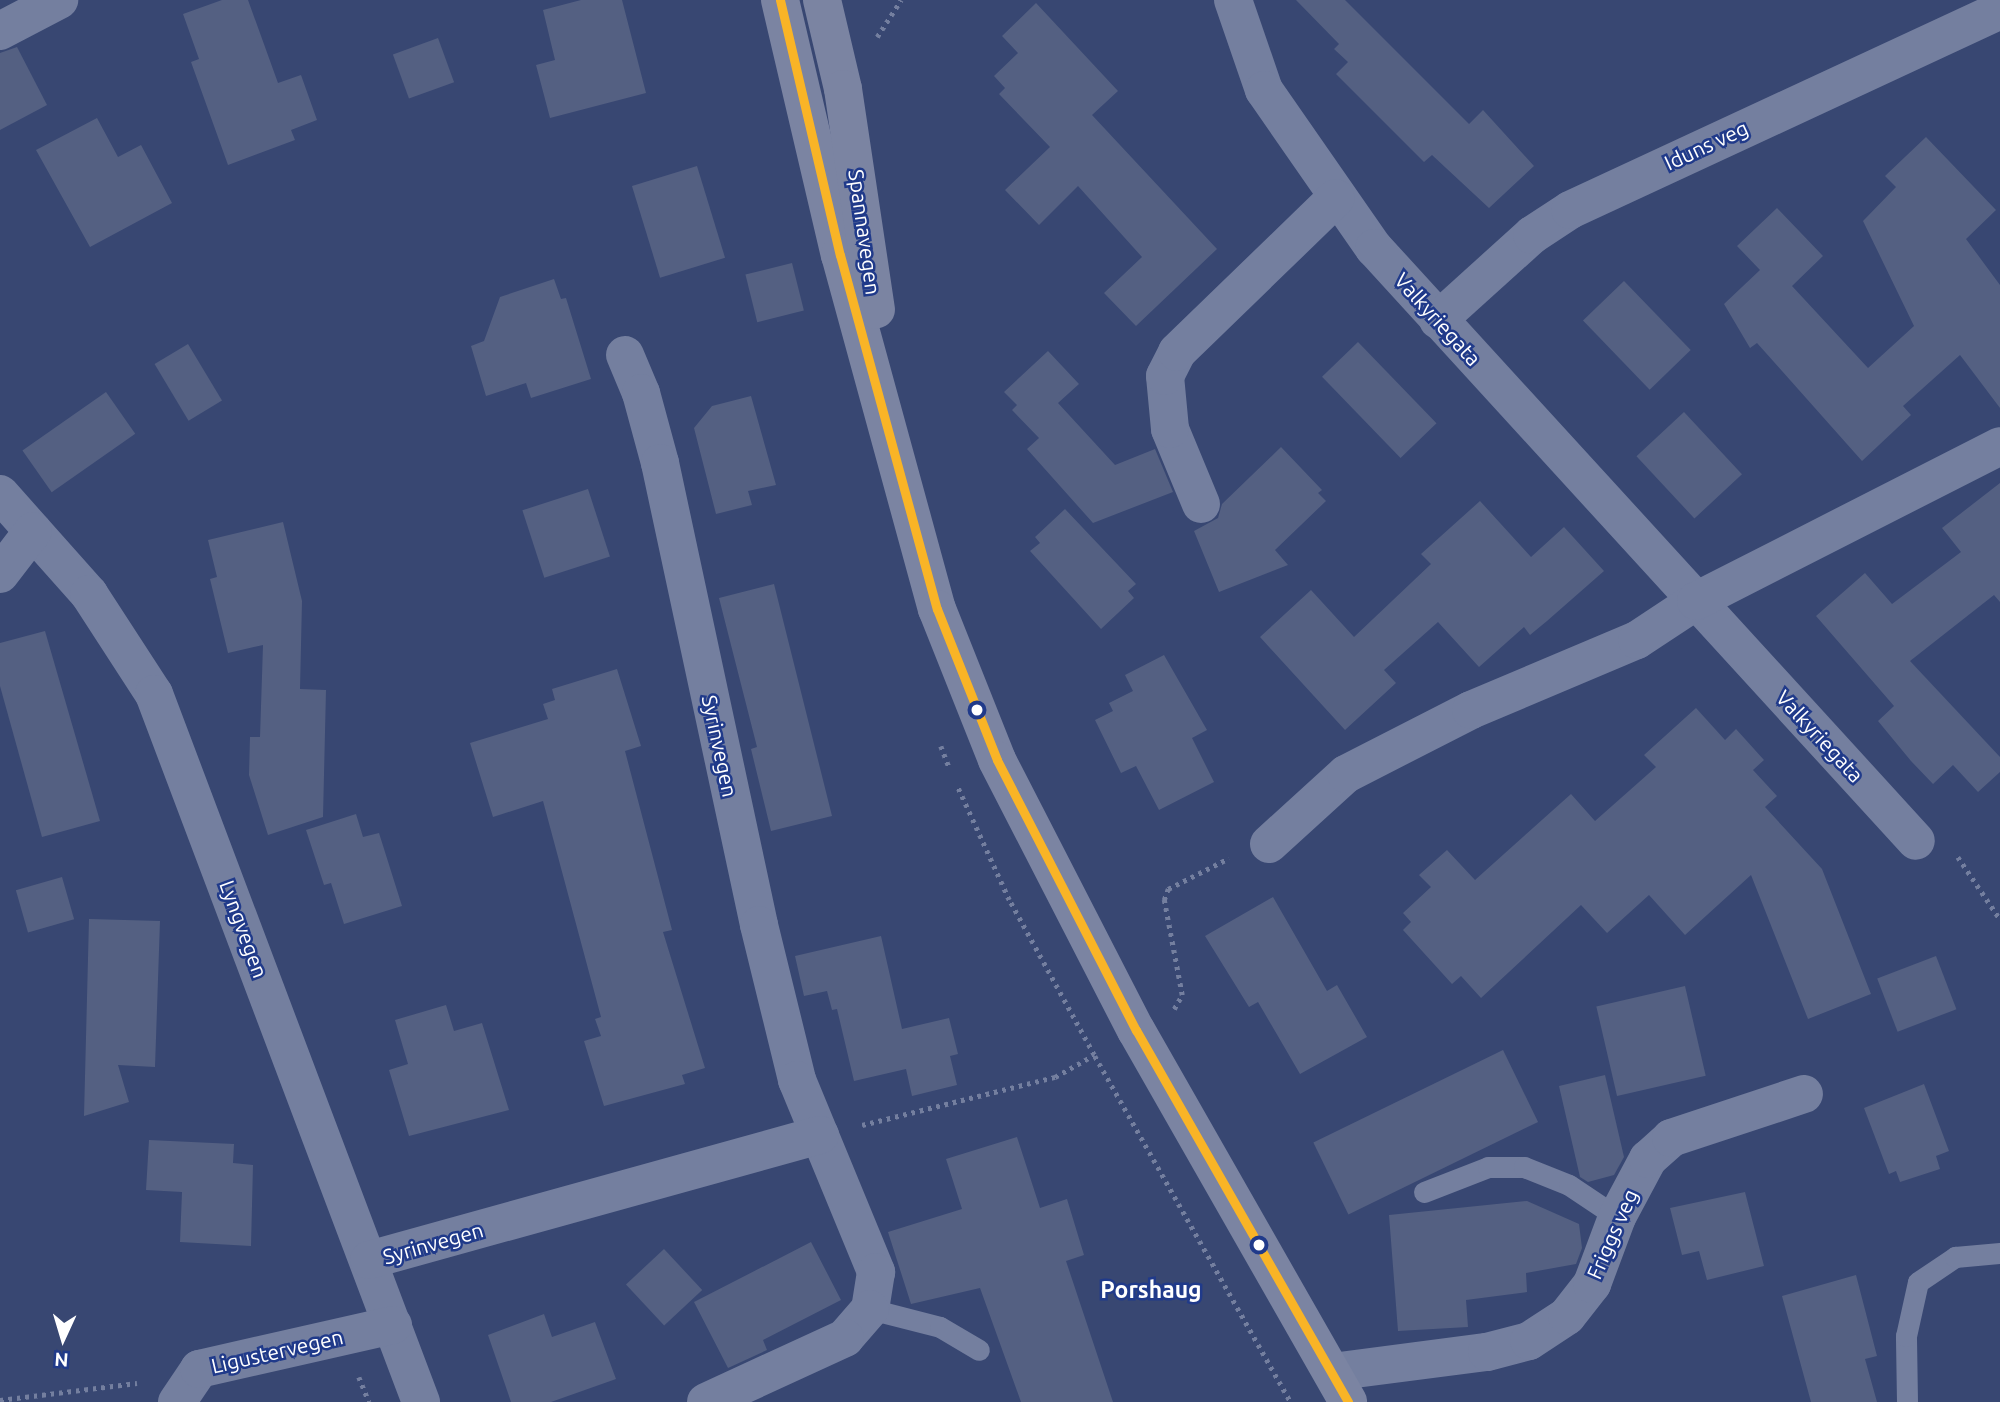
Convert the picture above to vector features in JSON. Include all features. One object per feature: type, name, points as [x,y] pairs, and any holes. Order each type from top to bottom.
[{"type":"main road","name":"Spannavegen","points":[[780,0],[840,255],[937,609],[997,760],[1136,1030],[1340,1387]]},
{"type":"main road","name":"Spannavegen","points":[[822,0],[843,89],[898,465]]},
{"type":"street","points":[[0,31],[59,0]]},
{"type":"street","name":"Valkyriegata","points":[[1233,0],[1264,90],[1336,198],[1438,320],[1916,841]]},
{"type":"street","name":"Iduns veg","points":[[1438,320],[1532,235],[1570,210],[2000,10]]},
{"type":"street","points":[[1201,504],[1170,429],[1165,376],[1177,352],[1336,198]]},
{"type":"street","name":"Syrinvegen","points":[[625,355],[641,393],[660,463],[759,925],[797,1080],[876,1272],[870,1309]]},
{"type":"street","points":[[1269,844],[1346,774],[1471,710],[1637,640],[1696,601],[2000,446]]},
{"type":"street","name":"Lyngvegen","points":[[0,494],[89,594],[155,694],[421,1402]]},
{"type":"street","points":[[0,574],[33,531]]},
{"type":"street","name":"Friggs veg","points":[[1340,1387],[1529,1341],[1567,1317],[1591,1284],[1617,1217],[1648,1159],[1671,1138],[1804,1094]]},
{"type":"street","name":"Syrinvegen","points":[[369,1260],[820,1135]]},
{"type":"street","points":[[706,1402],[845,1338],[870,1309]]},
{"type":"street","name":"Ligustervegen","points":[[177,1402],[199,1369],[393,1325]]},
{"type":"lane","points":[[1424,1192],[1488,1167],[1524,1167],[1569,1185],[1617,1217]]},
{"type":"lane","points":[[1907,1402],[1906,1336],[1918,1282],[1955,1257],[2000,1253]]},
{"type":"lane","points":[[870,1309],[940,1327],[979,1349]]},
{"type":"path","points":[[1916,841],[1947,841],[2000,919]]},
{"type":"path","points":[[1169,1011],[1182,995],[1164,900],[1168,888],[1269,844]]},
{"type":"path","points":[[1094,1055],[1291,1402]]},
{"type":"path","points":[[0,1400],[148,1381],[199,1369]]},
{"type":"building","points":[[222,0],[248,0],[278,83],[301,75],[317,120],[291,130],[295,140],[228,165],[191,62],[199,59],[183,14]]},
{"type":"building","points":[[581,0],[622,0],[646,93],[550,118],[536,65],[555,60],[543,10]]},
{"type":"building","points":[[1296,0],[1345,0],[1469,124],[1483,110],[1534,166],[1489,208],[1432,155],[1424,162],[1336,74],[1348,62],[1334,49],[1339,44]]},
{"type":"building","points":[[1036,3],[1118,91],[1092,115],[1217,249],[1136,326],[1104,293],[1142,257],[1078,186],[1039,225],[1005,190],[1050,147],[999,94],[1005,88],[994,76],[1018,53],[1002,36]]},
{"type":"building","points":[[438,38],[454,82],[409,99],[393,54]]},
{"type":"building","points":[[17,47],[47,105],[0,130],[0,53]]},
{"type":"building","points":[[97,118],[118,157],[141,145],[172,203],[90,247],[36,150]]},
{"type":"building","points":[[1926,137],[1996,210],[1966,239],[2000,285],[2000,408],[1960,355],[1903,406],[1911,415],[1862,461],[1757,343],[1750,348],[1724,304],[1760,270],[1737,246],[1777,208],[1823,256],[1792,286],[1868,368],[1914,326],[1863,221],[1896,187],[1885,176]]},
{"type":"building","points":[[697,166],[725,258],[660,278],[632,186]]},
{"type":"building","points":[[792,263],[804,311],[757,322],[745,275]]},
{"type":"building","points":[[554,279],[561,299],[566,298],[591,379],[531,398],[526,383],[486,396],[471,346],[484,341],[500,297]]},
{"type":"building","points":[[1624,281],[1691,350],[1650,390],[1583,321]]},
{"type":"building","points":[[1358,342],[1436,423],[1401,458],[1322,377]]},
{"type":"building","points":[[188,344],[222,401],[189,421],[155,364]]},
{"type":"building","points":[[1048,351],[1079,384],[1058,403],[1115,465],[1155,449],[1173,492],[1093,523],[1027,449],[1039,438],[1012,410],[1017,405],[1004,392]]},
{"type":"building","points":[[106,392],[135,434],[52,492],[22,451]]},
{"type":"building","points":[[751,396],[776,485],[748,491],[752,505],[716,514],[694,428],[712,406]]},
{"type":"building","points":[[1684,412],[1742,474],[1694,518],[1636,456]]},
{"type":"building","points":[[1281,447],[1322,490],[1318,493],[1326,501],[1275,550],[1288,565],[1219,592],[1194,531],[1218,518],[1222,504]]},
{"type":"building","points":[[2000,483],[2000,602],[1994,595],[1910,661],[2000,757],[2000,772],[1978,792],[1953,765],[1933,784],[1911,761],[1878,721],[1894,706],[1816,616],[1865,573],[1892,604],[1961,552],[1942,528]]},
{"type":"building","points":[[588,489],[610,557],[544,578],[522,510]]},
{"type":"building","points":[[1480,501],[1531,557],[1564,527],[1604,571],[1530,635],[1524,627],[1479,667],[1438,622],[1384,670],[1396,683],[1345,730],[1260,637],[1311,590],[1354,637],[1431,564],[1421,554]]},
{"type":"building","points":[[1065,509],[1136,584],[1128,591],[1134,598],[1101,629],[1030,551],[1040,543],[1035,537]]},
{"type":"building","points":[[283,522],[302,601],[300,689],[326,690],[323,817],[268,835],[249,775],[250,737],[260,737],[263,645],[228,653],[210,579],[217,577],[208,540]]},
{"type":"building","points":[[774,584],[832,816],[771,831],[751,749],[757,747],[719,598]]},
{"type":"building","points":[[45,631],[100,821],[42,837],[0,686],[0,643]]},
{"type":"building","points":[[1164,655],[1207,730],[1192,738],[1214,782],[1159,810],[1136,766],[1121,773],[1095,720],[1113,711],[1109,703],[1133,691],[1125,675]]},
{"type":"building","points":[[617,669],[641,746],[625,751],[672,930],[663,932],[705,1068],[682,1075],[685,1084],[604,1106],[584,1041],[601,1036],[595,1019],[601,1017],[543,801],[493,817],[470,743],[548,719],[543,704],[555,700],[552,689]]},
{"type":"building","points":[[1696,708],[1725,740],[1736,729],[1764,760],[1753,770],[1777,796],[1765,807],[1822,869],[1871,994],[1808,1019],[1751,875],[1685,935],[1649,895],[1607,933],[1581,905],[1481,998],[1461,976],[1452,984],[1403,930],[1411,922],[1403,913],[1431,887],[1419,875],[1447,850],[1475,880],[1571,794],[1595,821],[1656,767],[1644,755]]},
{"type":"building","points":[[356,814],[363,837],[379,833],[402,906],[344,924],[331,883],[324,885],[306,830]]},
{"type":"building","points":[[62,877],[74,919],[28,933],[16,890]]},
{"type":"building","points":[[1273,897],[1327,991],[1337,985],[1367,1037],[1300,1074],[1258,1002],[1249,1007],[1205,936]]},
{"type":"building","points":[[89,919],[160,921],[155,1067],[118,1065],[129,1102],[84,1116]]},
{"type":"building","points":[[881,936],[902,1029],[949,1018],[958,1054],[950,1056],[957,1085],[912,1096],[906,1069],[854,1081],[837,1009],[832,1010],[827,991],[804,996],[795,956]]},
{"type":"building","points":[[1936,956],[1956,1009],[1898,1032],[1877,979]]},
{"type":"building","points":[[1685,986],[1706,1076],[1617,1096],[1596,1006]]},
{"type":"building","points":[[446,1005],[454,1031],[482,1023],[509,1110],[409,1136],[389,1070],[408,1064],[395,1020]]},
{"type":"building","points":[[1503,1050],[1538,1122],[1348,1214],[1313,1142]]},
{"type":"building","points":[[1605,1075],[1624,1157],[1614,1175],[1588,1182],[1580,1177],[1559,1086]]},
{"type":"building","points":[[1924,1084],[1949,1151],[1936,1156],[1940,1169],[1900,1182],[1896,1171],[1889,1174],[1864,1108]]},
{"type":"building","points":[[1017,1137],[1040,1208],[1067,1199],[1084,1255],[1066,1261],[1113,1402],[1021,1402],[980,1288],[911,1304],[888,1232],[962,1209],[946,1159]]},
{"type":"building","points":[[149,1140],[234,1144],[233,1163],[253,1165],[251,1246],[180,1242],[182,1192],[146,1190]]},
{"type":"building","points":[[1745,1192],[1764,1266],[1707,1280],[1699,1251],[1682,1255],[1670,1208]]},
{"type":"building","points":[[1527,1201],[1579,1224],[1582,1248],[1576,1264],[1526,1273],[1527,1292],[1466,1300],[1468,1327],[1398,1331],[1389,1215]]},
{"type":"building","points":[[811,1242],[841,1300],[763,1340],[767,1350],[728,1368],[694,1302]]},
{"type":"building","points":[[664,1249],[702,1290],[664,1325],[626,1284]]},
{"type":"building","points":[[1856,1275],[1877,1356],[1865,1359],[1877,1402],[1811,1402],[1782,1296]]},
{"type":"building","points":[[544,1314],[552,1337],[595,1322],[616,1379],[551,1402],[511,1402],[488,1335]]},
{"type":"transit line","points":[[780,0],[840,255],[937,609],[997,760],[1136,1030],[1348,1402]]},
{"type":"district","name":"Porshaug","points":[[1151,1290]]}]
